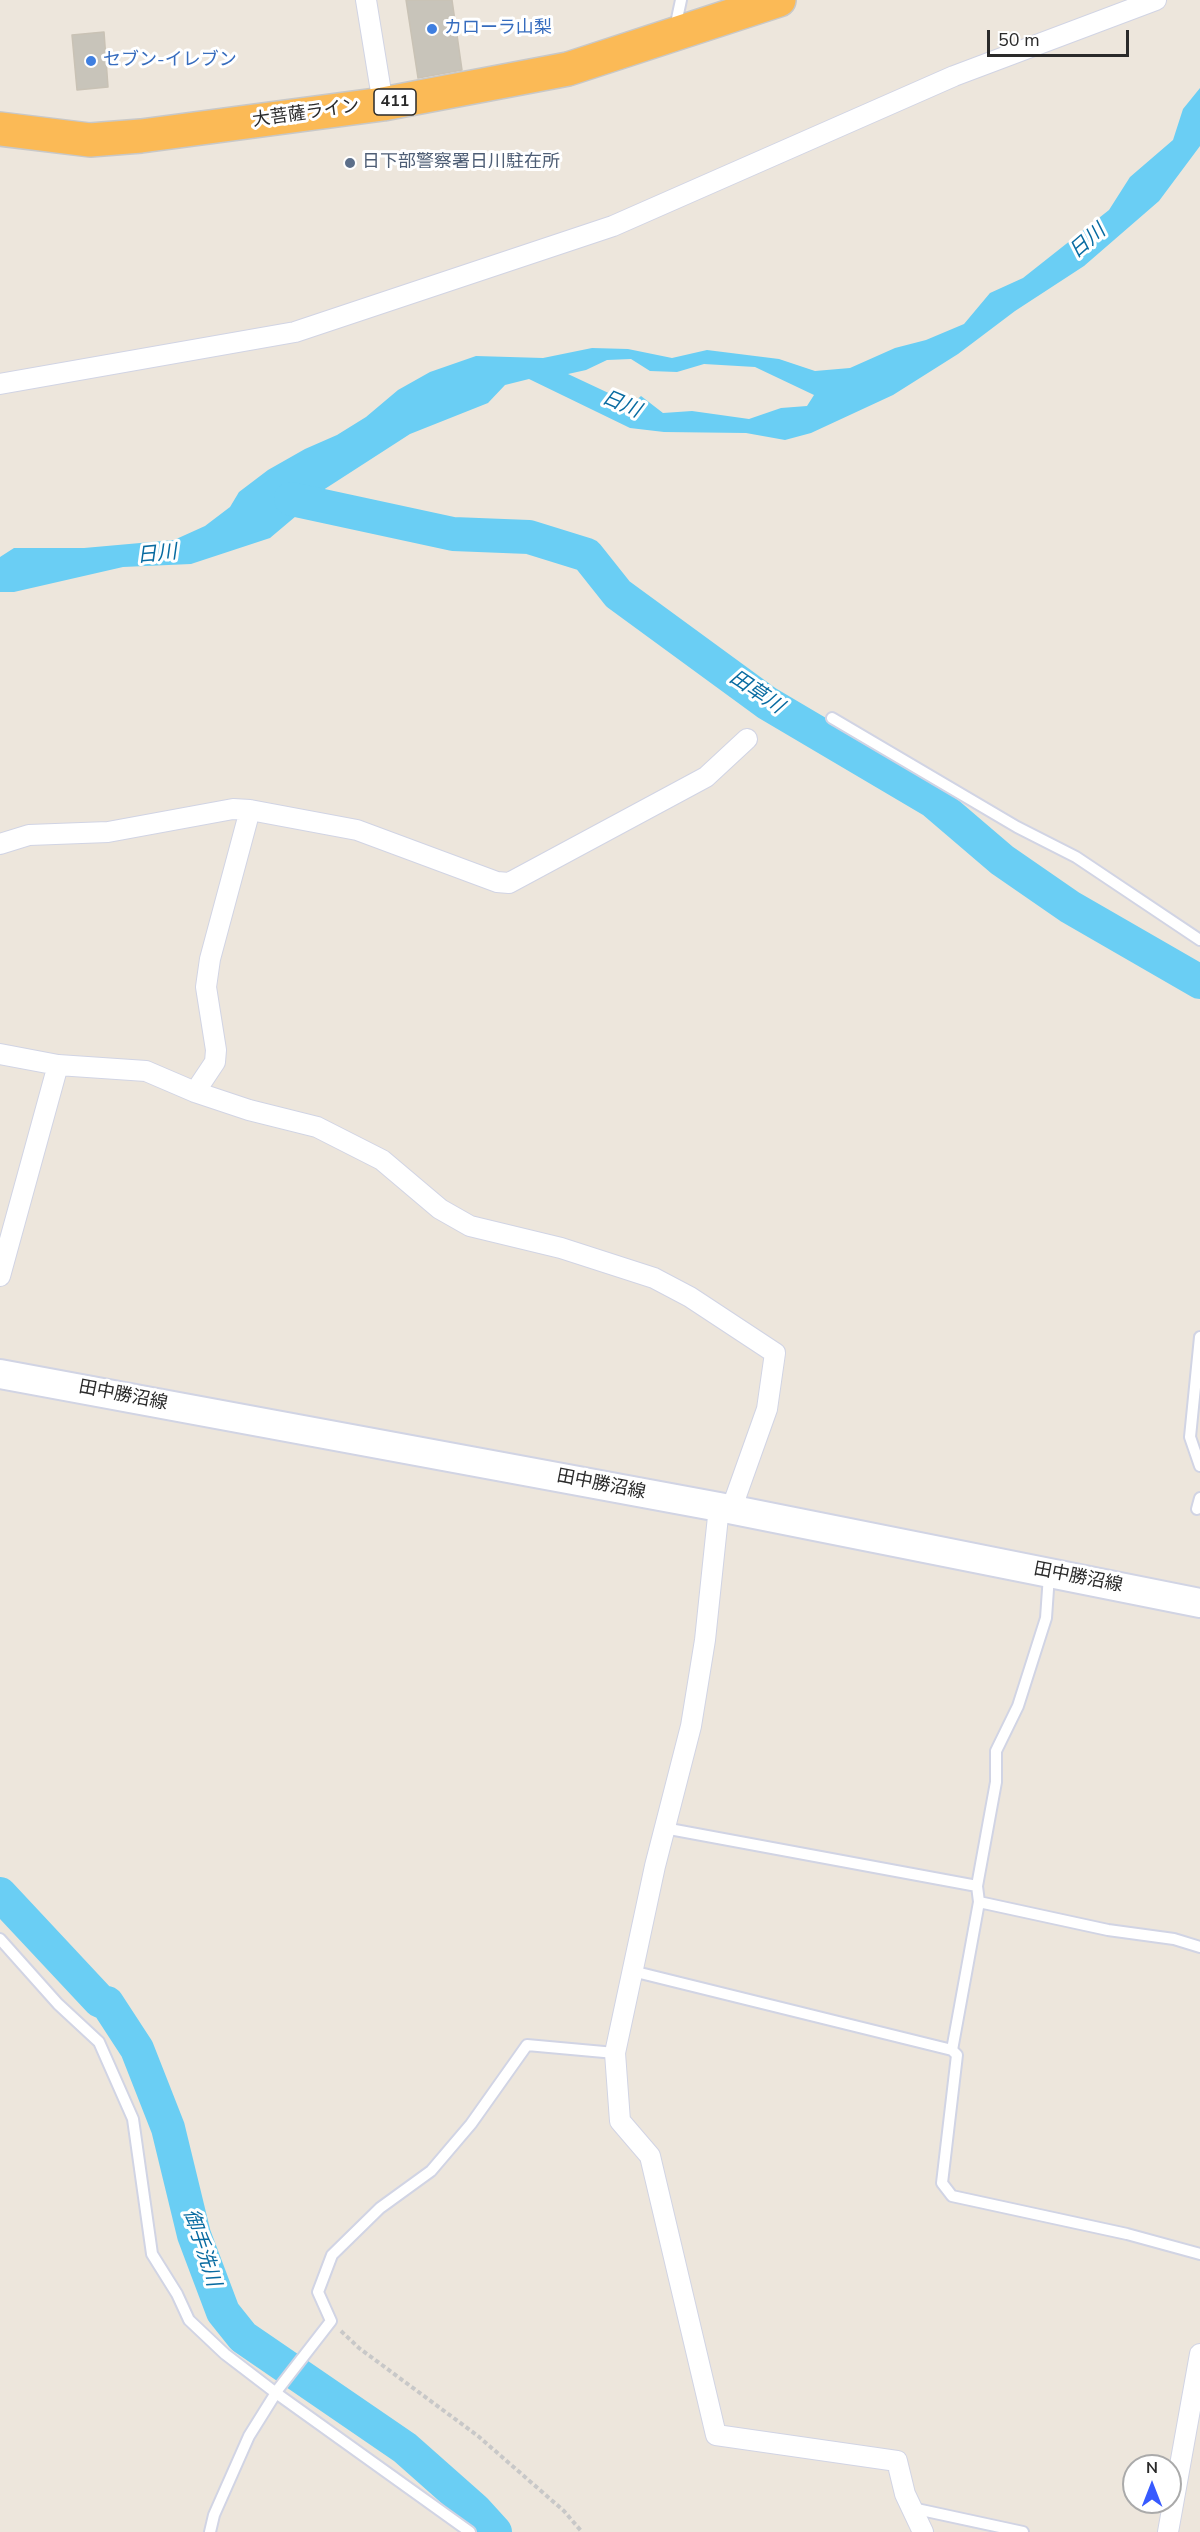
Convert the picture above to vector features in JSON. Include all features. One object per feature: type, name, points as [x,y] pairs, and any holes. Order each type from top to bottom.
[{"type":"highway","name":"大菩薩ライン","points":[[0,129],[90,140],[141,136],[384,104],[568,69],[779,0]]},
{"type":"main road","name":"田中勝沼線","points":[[0,1374],[725,1509],[1200,1603]]},
{"type":"street","points":[[366,0],[384,104]]},
{"type":"street","points":[[0,384],[296,332],[613,225],[954,76],[1156,0]]},
{"type":"street","points":[[0,844],[28,835],[108,832],[233,809],[250,810],[357,830],[497,882],[509,883],[706,777],[747,740]]},
{"type":"street","points":[[195,1092],[215,1062],[216,1050],[206,987],[210,959],[250,810]]},
{"type":"street","points":[[0,828],[28,835]]},
{"type":"street","points":[[0,1054],[58,1065],[146,1071],[195,1092],[249,1110],[317,1127],[382,1160],[440,1209],[470,1226],[561,1248],[654,1278],[690,1297],[776,1353],[767,1409],[725,1509],[696,1694],[615,2053],[620,2121],[650,2157],[716,2435],[897,2461],[905,2494],[923,2532]]},
{"type":"street","points":[[0,1276],[58,1065]]},
{"type":"street","points":[[1167,2532],[1200,2354]]},
{"type":"lane","points":[[674,34],[681,0]]},
{"type":"lane","points":[[832,718],[1017,827],[1076,857],[1200,940]]},
{"type":"lane","points":[[1200,1338],[1190,1437],[1200,1466]]},
{"type":"lane","points":[[952,2050],[979,1902],[977,1886],[996,1782],[996,1751],[1018,1706],[1046,1618],[1049,1572]]},
{"type":"lane","points":[[664,1828],[977,1886]]},
{"type":"lane","points":[[979,1902],[1108,1930],[1174,1939],[1200,1947]]},
{"type":"lane","points":[[0,1939],[58,2004],[99,2042],[133,2119],[152,2254],[177,2294],[189,2320],[225,2354],[470,2532]]},
{"type":"lane","points":[[632,1971],[952,2050],[957,2055],[942,2183],[952,2196],[1127,2234],[1200,2254]]},
{"type":"lane","points":[[210,2532],[214,2515],[249,2436],[278,2391],[328,2326],[318,2292],[332,2254],[380,2208],[431,2171],[471,2124],[527,2045],[615,2053]]},
{"type":"lane","points":[[912,2508],[1023,2532]]},
{"type":"path","points":[[328,2326],[478,2436],[564,2511],[582,2532]]},
{"type":"water","name":"日川","points":[[1200,88],[1200,146],[1159,201],[1084,266],[1015,311],[958,354],[893,395],[811,433],[785,440],[746,433],[664,432],[630,428],[529,379],[505,385],[488,403],[410,434],[317,494],[338,509],[302,511],[270,538],[191,564],[123,567],[14,592],[0,592],[0,557],[14,548],[84,548],[174,540],[205,526],[230,507],[239,492],[268,470],[305,449],[337,435],[366,417],[398,390],[430,372],[476,356],[543,358],[592,348],[628,349],[672,358],[707,350],[779,359],[815,371],[850,368],[895,348],[926,340],[964,324],[990,293],[1023,278],[1109,210],[1130,177],[1173,140],[1183,109]],"holes":[[[631,359],[650,371],[677,372],[704,364],[755,367],[814,395],[807,406],[781,408],[749,419],[692,411],[663,413],[641,396],[632,404],[568,374],[586,370],[607,360]]]},
{"type":"building","points":[[406,0],[452,0],[462,70],[418,78]]},
{"type":"building","points":[[104,32],[108,87],[77,90],[72,35]]},
{"type":"waterway","name":"田草川","points":[[291,499],[453,534],[529,537],[587,555],[618,594],[767,703],[933,801],[1002,860],[1070,907],[1200,982]]},
{"type":"waterway","name":"御手洗川","points":[[0,1894],[100,2001],[107,2003],[137,2049],[168,2128],[194,2235],[223,2312],[243,2337],[405,2448],[475,2510],[495,2532]]},
{"type":"place","name":"カローラ山梨","points":[[432,29]]},
{"type":"place","name":"セブン-イレブン","points":[[91,61]]},
{"type":"place","name":"日下部警察署日川駐在所","points":[[350,163]]}]
